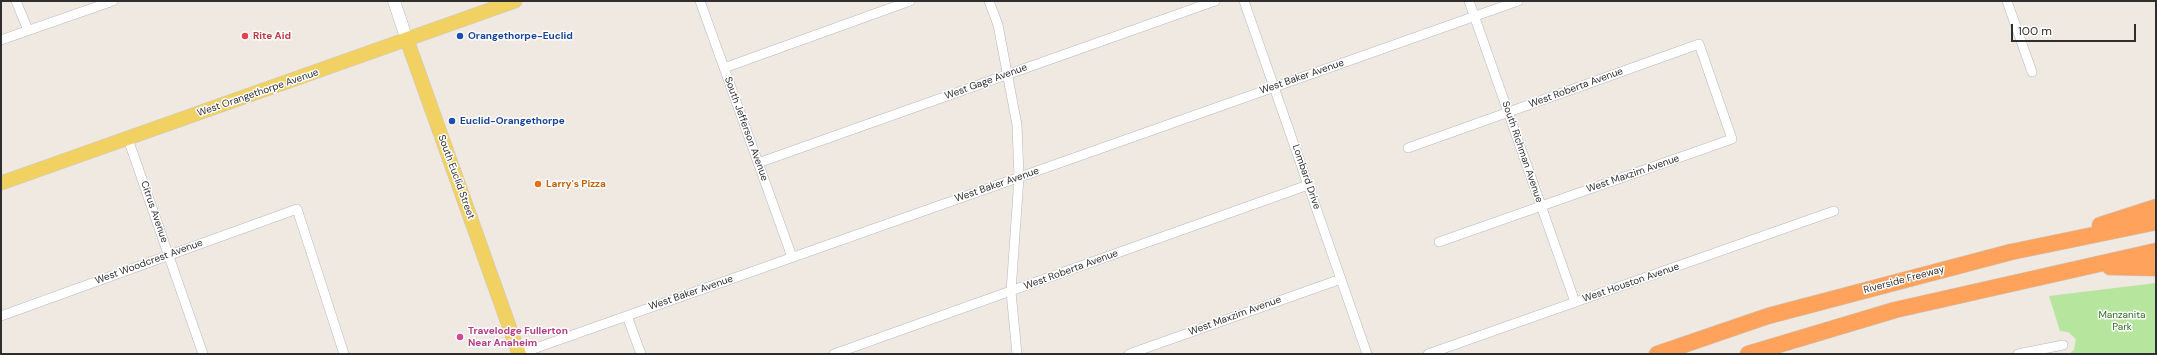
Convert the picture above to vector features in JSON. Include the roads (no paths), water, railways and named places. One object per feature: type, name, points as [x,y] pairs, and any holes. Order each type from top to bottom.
[{"type":"highway","points":[[2011,252],[2156,207]]},
{"type":"highway","name":"Riverside Freeway","points":[[1657,354],[1768,316],[2011,252],[2156,222]]},
{"type":"highway","points":[[1748,354],[1895,310],[2156,251]]},
{"type":"highway","points":[[2086,267],[2156,268]]},
{"type":"main road","name":"South Euclid Street","points":[[394,1],[519,354]]},
{"type":"main road","name":"West Orangethorpe Avenue","points":[[1,183],[515,1]]},
{"type":"street","points":[[16,1],[28,30]]},
{"type":"street","points":[[1,40],[113,1]]},
{"type":"street","name":"South Jefferson Avenue","points":[[700,1],[792,258]]},
{"type":"street","points":[[724,68],[910,1]]},
{"type":"street","points":[[989,1],[998,25],[1016,125],[1019,177],[1011,292],[1017,354]]},
{"type":"street","name":"West Gage Avenue","points":[[758,163],[1214,1]]},
{"type":"street","name":"Lombard Drive","points":[[1244,1],[1367,354]]},
{"type":"street","name":"South Richman Avenue","points":[[1469,1],[1575,302]]},
{"type":"street","name":"West Baker Avenue","points":[[519,354],[1518,1]]},
{"type":"street","points":[[2007,1],[2032,72]]},
{"type":"street","name":"West Roberta Avenue","points":[[1408,148],[1699,44]]},
{"type":"street","name":"West Maxzim Avenue","points":[[1439,242],[1732,139],[1699,44]]},
{"type":"street","name":"Citrus Avenue","points":[[128,139],[203,354]]},
{"type":"street","name":"West Roberta Avenue","points":[[834,354],[1308,185]]},
{"type":"street","name":"West Woodcrest Avenue","points":[[1,316],[297,209],[344,354]]},
{"type":"street","name":"West Houston Avenue","points":[[1428,354],[1834,211]]},
{"type":"street","name":"West Maxzim Avenue","points":[[1129,354],[1341,279]]},
{"type":"street","points":[[627,316],[641,354]]},
{"type":"street","points":[[2018,354],[2063,345]]},
{"type":"place","name":"Rite Aid","points":[[245,36]]},
{"type":"place","name":"Orangethorpe-Euclid","points":[[460,36]]},
{"type":"place","name":"Euclid-Orangethorpe","points":[[452,121]]},
{"type":"place","name":"Larry's Pizza","points":[[538,184]]},
{"type":"place","name":"Travelodge Fullerton Near Anaheim","points":[[460,337]]},
{"type":"park label","name":"Manzanita Park","points":[[2122,320]]}]
